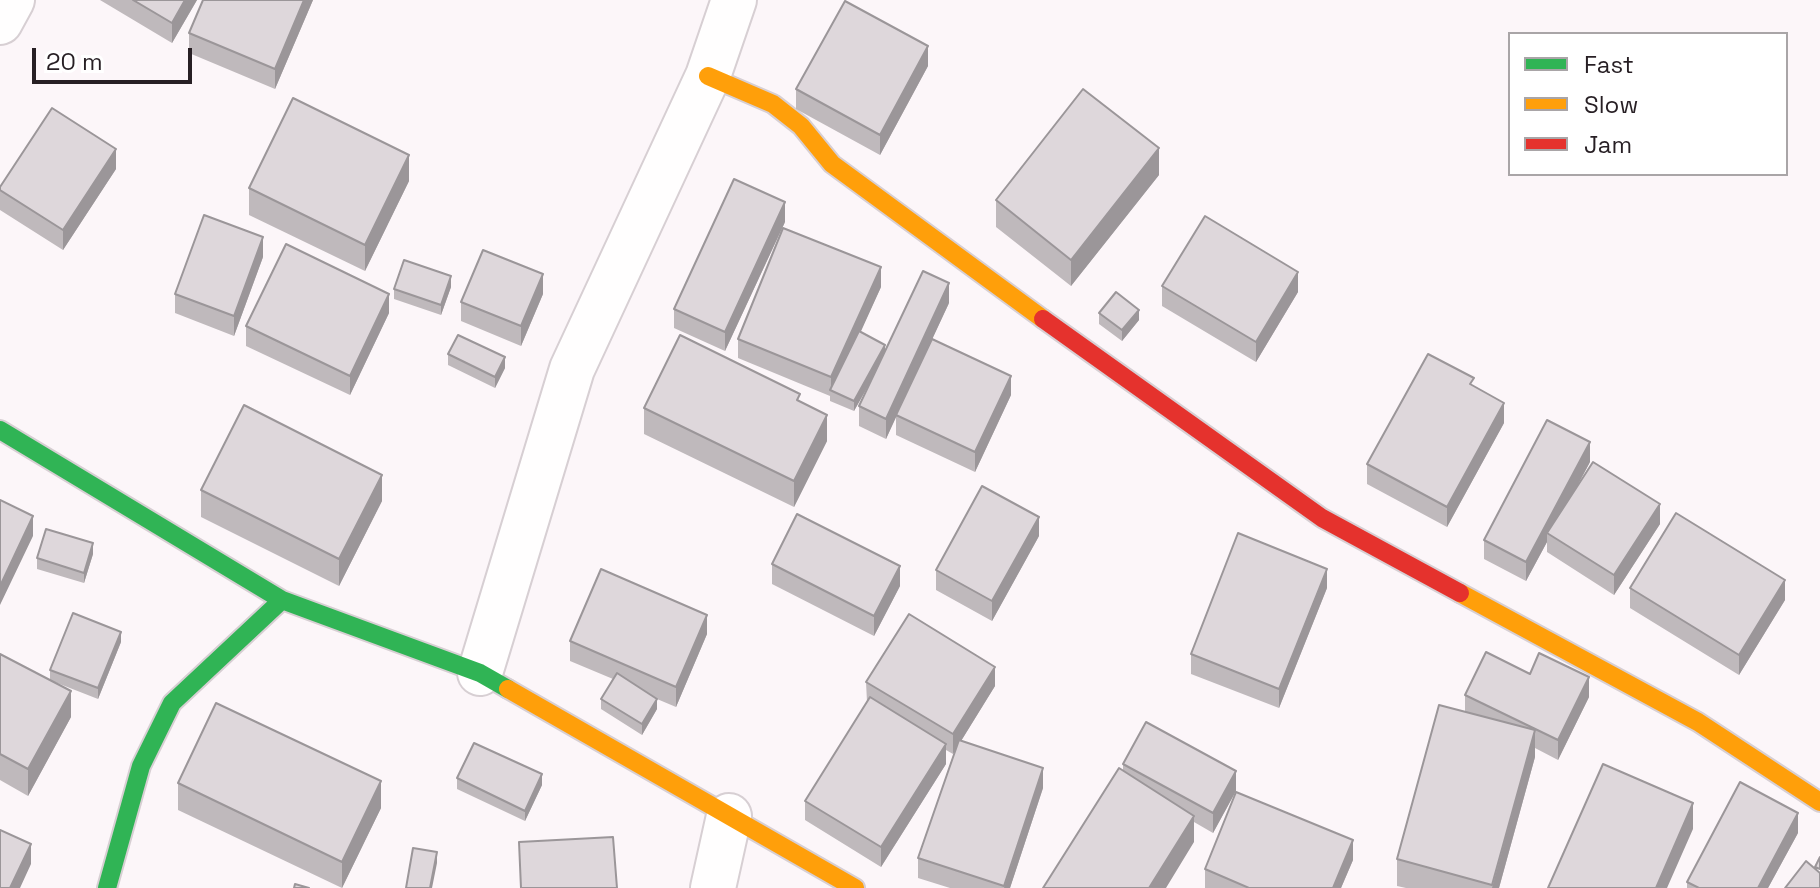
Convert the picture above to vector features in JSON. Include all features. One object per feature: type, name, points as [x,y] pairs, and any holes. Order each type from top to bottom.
[{"type":"street","points":[[0,22],[12,0]]},
{"type":"street","points":[[480,673],[572,369],[708,76],[734,0]]},
{"type":"street","points":[[708,76],[773,104],[801,126],[832,164],[1174,416],[1322,518],[1698,722],[1820,802]]},
{"type":"street","points":[[0,430],[282,600],[480,673],[855,888]]},
{"type":"street","points":[[107,888],[141,766],[172,703],[282,600]]},
{"type":"street","points":[[713,888],[729,816]]},
{"type":"building","points":[[133,0],[185,0],[172,23]]},
{"type":"building","points":[[203,0],[304,0],[275,69],[189,33]]},
{"type":"building","points":[[845,1],[928,46],[880,135],[796,89]]},
{"type":"building","points":[[1083,89],[1159,148],[1071,260],[996,200]]},
{"type":"building","points":[[293,98],[409,155],[365,245],[249,188]]},
{"type":"building","points":[[52,108],[116,149],[63,230],[0,190]]},
{"type":"building","points":[[734,179],[785,202],[725,332],[674,309]]},
{"type":"building","points":[[204,215],[263,237],[234,316],[175,294]]},
{"type":"building","points":[[1205,216],[1298,272],[1256,342],[1162,286]]},
{"type":"building","points":[[783,228],[881,267],[831,377],[738,339]]},
{"type":"building","points":[[286,244],[389,294],[350,376],[246,326]]},
{"type":"building","points":[[483,250],[543,274],[521,326],[461,302]]},
{"type":"building","points":[[404,260],[451,276],[441,305],[394,289]]},
{"type":"building","points":[[923,271],[949,283],[886,419],[859,406]]},
{"type":"building","points":[[1116,292],[1139,310],[1122,330],[1099,313]]},
{"type":"building","points":[[859,331],[885,345],[854,401],[830,390]]},
{"type":"building","points":[[458,335],[505,357],[495,377],[448,354]]},
{"type":"building","points":[[680,335],[800,394],[797,400],[827,415],[794,481],[644,408]]},
{"type":"building","points":[[932,339],[1011,376],[975,452],[896,415]]},
{"type":"building","points":[[1428,354],[1474,378],[1470,384],[1504,403],[1447,507],[1367,464]]},
{"type":"building","points":[[244,405],[382,475],[339,559],[201,490]]},
{"type":"building","points":[[1547,420],[1590,442],[1526,562],[1484,540]]},
{"type":"building","points":[[1593,462],[1660,504],[1614,575],[1547,533]]},
{"type":"building","points":[[982,486],[1039,517],[992,601],[936,570]]},
{"type":"building","points":[[0,500],[33,516],[0,586]]},
{"type":"building","points":[[1676,513],[1785,580],[1739,655],[1630,588]]},
{"type":"building","points":[[797,514],[900,566],[874,616],[772,564]]},
{"type":"building","points":[[46,529],[93,543],[84,573],[37,558]]},
{"type":"building","points":[[1238,533],[1327,569],[1279,689],[1191,654]]},
{"type":"building","points":[[601,569],[707,615],[676,687],[570,641]]},
{"type":"building","points":[[73,613],[121,632],[98,688],[50,670]]},
{"type":"building","points":[[909,614],[995,667],[953,734],[866,682]]},
{"type":"building","points":[[1486,652],[1530,674],[1539,653],[1589,677],[1558,740],[1465,695]]},
{"type":"building","points":[[0,654],[71,691],[28,769],[0,754]]},
{"type":"building","points":[[617,673],[657,699],[642,724],[601,699]]},
{"type":"building","points":[[870,697],[946,744],[881,847],[805,801]]},
{"type":"building","points":[[216,703],[381,781],[342,862],[178,783]]},
{"type":"building","points":[[1439,705],[1535,730],[1492,885],[1397,859]]},
{"type":"building","points":[[1146,722],[1236,771],[1213,813],[1123,764]]},
{"type":"building","points":[[959,740],[1043,768],[1004,886],[918,858]]},
{"type":"building","points":[[474,743],[542,774],[525,811],[457,778]]},
{"type":"building","points":[[1603,764],[1693,803],[1656,888],[1548,888]]},
{"type":"building","points":[[1119,768],[1194,816],[1149,888],[1043,888]]},
{"type":"building","points":[[1740,782],[1798,813],[1758,888],[1699,888],[1687,882]]},
{"type":"building","points":[[1236,792],[1353,840],[1333,888],[1249,888],[1205,869]]},
{"type":"building","points":[[0,830],[31,844],[10,888],[0,888]]},
{"type":"building","points":[[613,837],[617,888],[521,888],[519,842]]},
{"type":"building","points":[[413,848],[437,852],[430,888],[406,888]]},
{"type":"building","points":[[1806,861],[1820,873],[1820,888],[1785,888]]},
{"type":"traffic: fast","points":[[0,430],[282,600],[480,673],[508,689]]},
{"type":"traffic: fast","points":[[107,888],[141,766],[172,703],[282,600]]},
{"type":"traffic: slow","points":[[708,76],[773,104],[801,126],[832,164],[1043,319]]},
{"type":"traffic: slow","points":[[1460,593],[1698,722],[1820,802]]},
{"type":"traffic: slow","points":[[508,689],[855,888]]},
{"type":"traffic: jam","points":[[1043,319],[1322,518],[1460,593]]}]
